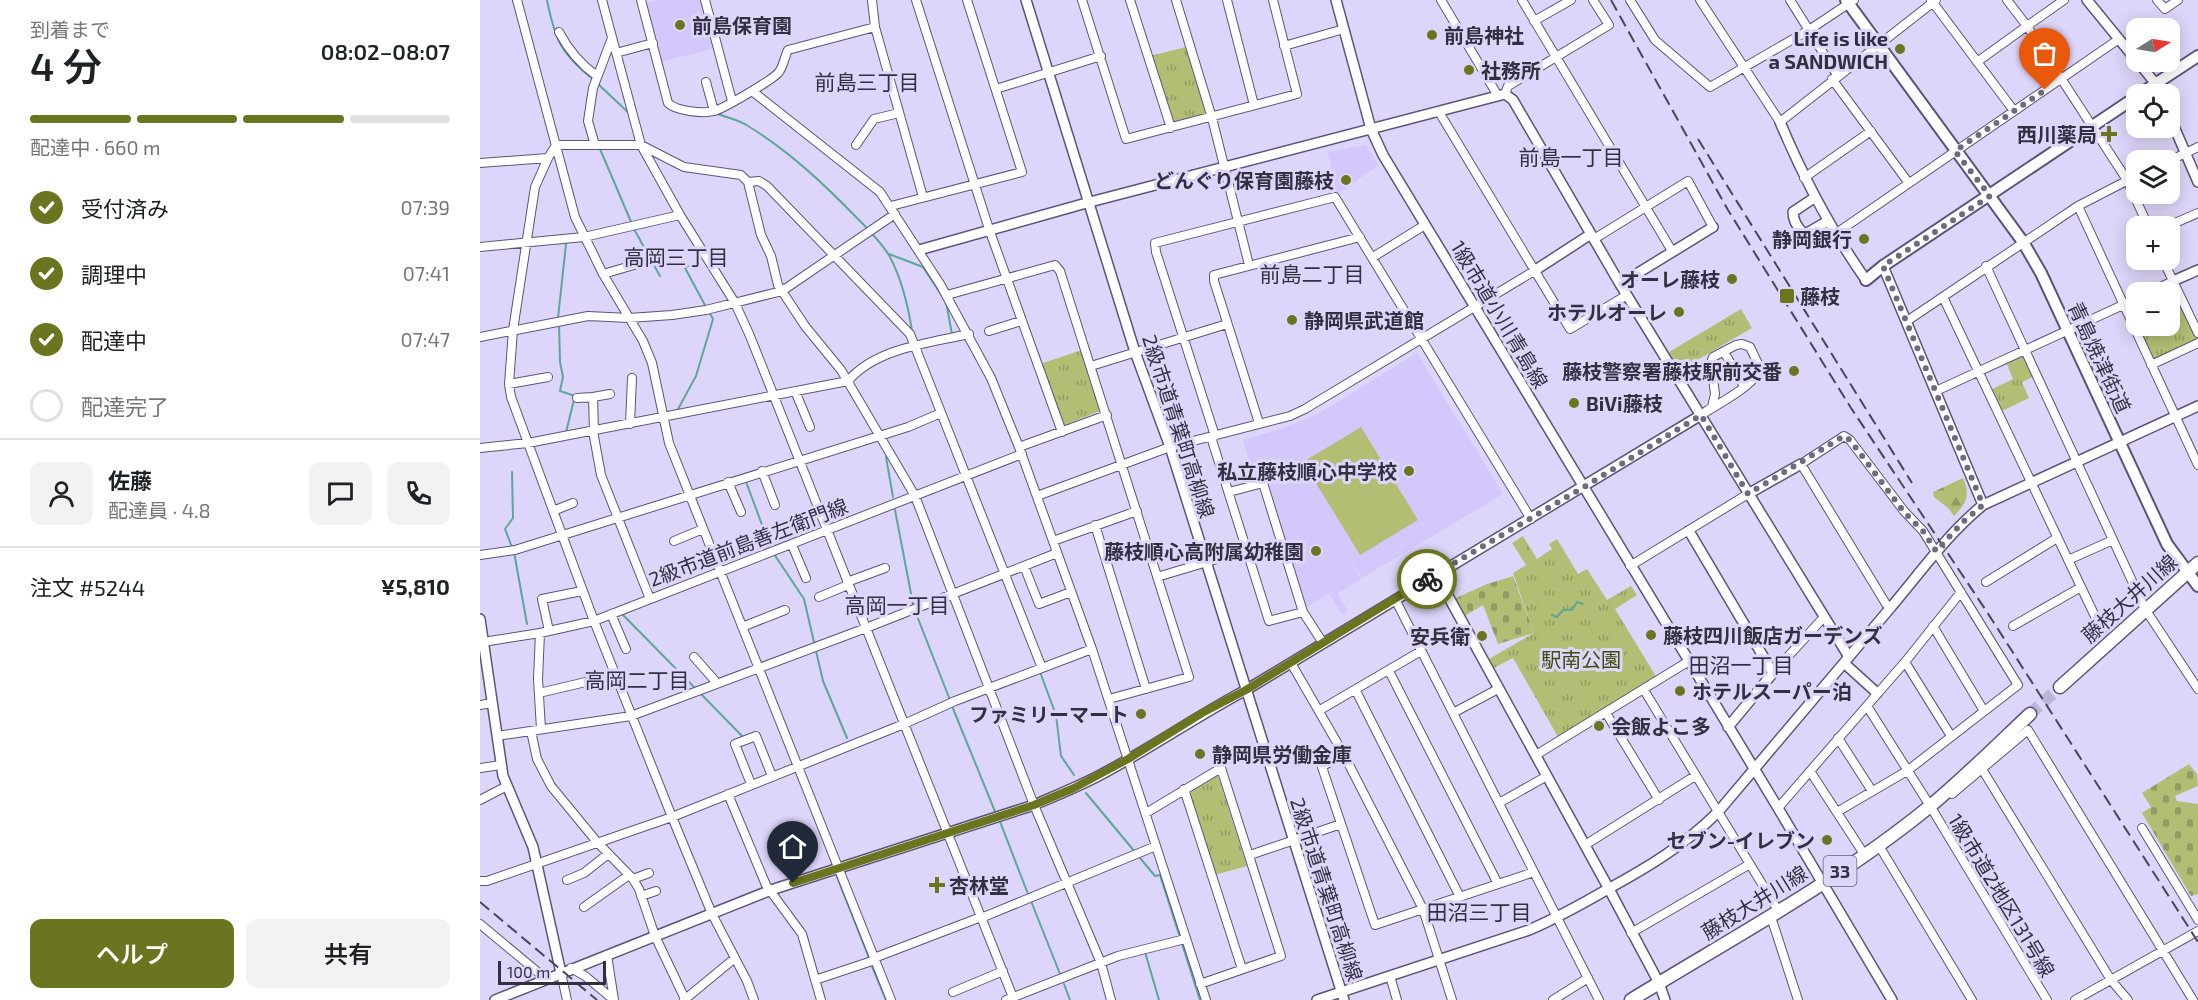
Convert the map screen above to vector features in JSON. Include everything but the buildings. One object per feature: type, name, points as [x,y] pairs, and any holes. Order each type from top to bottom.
[{"type":"main road","name":"青島焼津街道","points":[[1849,1],[1879,46],[2023,242],[2041,273],[2167,544],[2198,586]]},
{"type":"main road","points":[[2164,84],[2197,59]]},
{"type":"main road","points":[[1866,280],[1883,266],[2126,104]]},
{"type":"main road","name":"藤枝大井川線","points":[[2060,687],[2198,563]]},
{"type":"main road","name":"藤枝大井川線","points":[[1631,1000],[1822,884],[1931,808],[2030,714]]},
{"type":"street","points":[[517,0],[575,218],[603,274],[643,341],[652,363],[669,443],[838,867],[872,960],[891,1000]]},
{"type":"street","points":[[602,0],[641,145],[680,215],[735,303],[1003,971],[1011,999],[1118,956],[1182,940]]},
{"type":"street","points":[[641,0],[668,103],[672,107],[714,111],[779,72],[788,50],[875,27]]},
{"type":"street","points":[[705,0],[732,101]]},
{"type":"street","points":[[872,0],[875,27],[923,197]]},
{"type":"street","points":[[916,0],[989,229],[1062,432]]},
{"type":"street","points":[[891,206],[1022,172],[967,0]]},
{"type":"street","name":"2級市道青葉町高柳線","points":[[1026,0],[1136,352],[1170,447],[1342,996]]},
{"type":"street","points":[[1082,0],[1126,139],[1297,94],[1273,0]]},
{"type":"street","points":[[1130,0],[1171,128]]},
{"type":"street","points":[[1176,0],[1226,167],[1249,265]]},
{"type":"street","points":[[1227,0],[1254,105]]},
{"type":"street","name":"1級市道小川青島線","points":[[1336,0],[1371,129],[1383,155],[1892,1000]]},
{"type":"street","points":[[1441,0],[1501,95],[1513,100],[1620,284],[1701,415],[1846,660],[1877,693]]},
{"type":"street","points":[[1522,0],[1672,252]]},
{"type":"street","points":[[1534,21],[1571,0]]},
{"type":"street","points":[[918,250],[1090,202],[1501,95],[1508,86],[1609,25],[1593,0]]},
{"type":"street","points":[[1630,0],[1655,40],[1710,87],[1809,30],[1849,1]]},
{"type":"street","points":[[1700,0],[1780,122],[1814,198],[1866,280]]},
{"type":"street","points":[[1790,0],[1835,77],[1908,182]]},
{"type":"street","points":[[2007,0],[2027,26],[2126,178]]},
{"type":"street","points":[[1977,62],[2064,0]]},
{"type":"street","points":[[2086,0],[2126,48]]},
{"type":"street","points":[[2157,0],[2164,9],[2178,0]]},
{"type":"street","points":[[1780,122],[1934,1],[2014,111]]},
{"type":"street","points":[[1284,46],[1344,29]]},
{"type":"street","points":[[559,32],[568,49],[596,79]]},
{"type":"street","points":[[595,146],[588,121],[596,79],[612,37]]},
{"type":"street","points":[[1835,234],[2119,39]]},
{"type":"street","points":[[616,53],[653,43]]},
{"type":"street","points":[[996,89],[1101,56]]},
{"type":"street","points":[[706,82],[714,111]]},
{"type":"street","points":[[752,90],[880,192],[947,295],[991,378],[1092,649],[1146,813],[1182,940],[1206,1000]]},
{"type":"street","points":[[1439,112],[1570,329],[1627,295]]},
{"type":"street","points":[[856,145],[874,119],[899,113]]},
{"type":"street","points":[[1804,177],[1871,131]]},
{"type":"street","points":[[2179,138],[2198,182]]},
{"type":"street","points":[[556,146],[641,145],[684,167],[741,175],[748,182],[761,236],[771,256],[778,285],[805,326],[848,381],[915,496],[991,688],[1034,805],[1101,963],[1111,1000]]},
{"type":"street","points":[[556,146],[535,187],[513,330],[509,384],[511,398],[631,716],[712,914],[747,981],[754,1000]]},
{"type":"street","points":[[2180,156],[2198,147]]},
{"type":"street","points":[[480,163],[548,158]]},
{"type":"street","points":[[1036,496],[1170,447],[1290,416],[1322,401],[1474,306],[1688,181],[1713,227],[1620,284]]},
{"type":"street","points":[[1907,321],[2078,206],[2126,181]]},
{"type":"street","points":[[748,182],[759,182],[767,186],[910,334],[1042,668]]},
{"type":"street","points":[[1302,612],[1269,621],[1155,243],[1335,196],[1531,519]]},
{"type":"street","points":[[1814,198],[1793,212],[1793,219],[1803,233],[1828,221]]},
{"type":"street","points":[[2078,206],[2198,465]]},
{"type":"street","points":[[2180,221],[2198,213]]},
{"type":"street","points":[[480,337],[588,316],[629,318],[672,315],[782,291],[895,214]]},
{"type":"street","points":[[480,247],[584,237],[680,215]]},
{"type":"street","points":[[1373,257],[1425,225]]},
{"type":"street","points":[[1259,423],[1227,324],[1214,275],[1360,237]]},
{"type":"street","points":[[603,274],[634,265]]},
{"type":"street","points":[[947,295],[1055,265],[1060,271],[1189,677],[1109,699]]},
{"type":"street","points":[[1883,266],[1983,505]]},
{"type":"street","points":[[1986,266],[2145,609],[2198,689]]},
{"type":"street","points":[[2168,270],[2198,333]]},
{"type":"street","points":[[2174,281],[2198,270]]},
{"type":"street","points":[[1943,297],[2102,631]]},
{"type":"street","points":[[1936,391],[2125,304]]},
{"type":"street","points":[[989,331],[1021,321]]},
{"type":"street","points":[[1091,366],[1227,324]]},
{"type":"street","points":[[480,448],[528,443],[848,381],[871,361],[914,346],[969,334]]},
{"type":"street","points":[[2151,364],[2198,342]]},
{"type":"street","points":[[495,1000],[771,890],[1034,805],[1074,788],[1246,690],[1701,415],[1758,375],[1760,368],[1750,347],[1742,344],[1713,357],[1710,363],[1715,394],[1712,407],[1701,415]]},
{"type":"street","points":[[1724,352],[1744,386]]},
{"type":"street","points":[[509,384],[548,377]]},
{"type":"street","points":[[630,424],[632,378]]},
{"type":"street","points":[[795,391],[810,427]]},
{"type":"street","points":[[577,398],[610,394]]},
{"type":"street","points":[[593,397],[593,431],[601,476],[650,599]]},
{"type":"street","points":[[1317,1000],[1342,996],[1390,976],[1529,930],[1557,918],[1671,852],[1718,812],[1891,608],[1936,551],[1963,522],[1983,505],[2198,406]]},
{"type":"street","points":[[480,555],[515,550],[908,427],[941,414]]},
{"type":"street","name":"2級市道前島善左衛門線","points":[[482,642],[540,633],[594,621],[966,477],[1062,432],[1107,415]]},
{"type":"street","points":[[1630,566],[1844,436],[1850,440],[1904,512],[1923,531],[2018,685],[1907,771],[1837,813]]},
{"type":"street","points":[[1801,464],[1891,608]]},
{"type":"street","points":[[762,471],[775,505]]},
{"type":"street","points":[[728,482],[741,512]]},
{"type":"street","points":[[1229,492],[1263,483],[1302,612],[1323,643]]},
{"type":"street","points":[[553,511],[573,503]]},
{"type":"street","points":[[1053,541],[1137,511]]},
{"type":"street","points":[[1095,525],[1146,688]]},
{"type":"street","points":[[674,541],[703,529]]},
{"type":"street","points":[[1689,531],[1773,673]]},
{"type":"street","points":[[1986,582],[2057,538]]},
{"type":"street","points":[[2068,560],[2113,540]]},
{"type":"street","points":[[792,544],[806,578]]},
{"type":"street","points":[[1157,576],[1247,550]]},
{"type":"street","points":[[497,736],[631,716],[1057,553]]},
{"type":"street","points":[[1024,566],[1039,604],[1071,592]]},
{"type":"street","points":[[819,597],[885,568]]},
{"type":"street","points":[[1436,574],[1609,889],[1659,983],[1665,1000]]},
{"type":"street","points":[[2013,626],[2081,587]]},
{"type":"street","points":[[549,631],[542,599],[582,591]]},
{"type":"street","points":[[1778,808],[1905,662],[1961,592]]},
{"type":"street","points":[[1395,599],[1599,1000]]},
{"type":"street","points":[[742,627],[785,610]]},
{"type":"street","points":[[611,614],[626,649]]},
{"type":"street","points":[[1728,727],[1823,618]]},
{"type":"street","points":[[480,619],[503,776],[524,823],[537,862],[567,1000]]},
{"type":"street","points":[[1933,626],[1984,711]]},
{"type":"street","points":[[540,633],[538,693],[541,729]]},
{"type":"street","points":[[480,881],[487,881],[672,817],[952,703],[1092,649]]},
{"type":"street","points":[[1320,710],[1421,651]]},
{"type":"street","points":[[694,657],[717,683]]},
{"type":"street","points":[[1536,755],[1689,661]]},
{"type":"street","points":[[1905,662],[1951,736]]},
{"type":"street","points":[[1291,663],[1320,710],[1423,909],[1452,1000]]},
{"type":"street","points":[[1389,671],[1498,884]]},
{"type":"street","points":[[538,693],[590,681]]},
{"type":"street","points":[[1453,713],[1498,689]]},
{"type":"street","points":[[1356,690],[1460,897]]},
{"type":"street","points":[[1644,690],[1750,864],[1774,914],[1798,1000]]},
{"type":"street","points":[[480,705],[492,703]]},
{"type":"street","name":"1級市道2地区131号線","points":[[1867,706],[2047,1000]]},
{"type":"street","points":[[1606,713],[1659,800]]},
{"type":"street","points":[[531,730],[537,759],[551,786],[597,842],[631,877],[685,1000],[735,958]]},
{"type":"street","points":[[1931,808],[2028,730],[2193,1000]]},
{"type":"street","points":[[751,784],[735,744],[756,736],[772,776]]},
{"type":"street","points":[[1838,738],[1872,791]]},
{"type":"street","points":[[1343,753],[1322,766],[1375,925],[1534,872]]},
{"type":"street","points":[[480,768],[501,765]]},
{"type":"street","points":[[1146,813],[1221,768],[1281,956],[1200,984]]},
{"type":"street","points":[[1982,769],[2111,980],[2128,1000]]},
{"type":"street","points":[[1810,771],[1864,854]]},
{"type":"street","points":[[1499,803],[1547,776]]},
{"type":"street","points":[[1585,845],[1695,776]]},
{"type":"street","points":[[480,800],[507,786]]},
{"type":"street","points":[[1184,789],[1242,969]]},
{"type":"street","points":[[728,794],[766,885],[802,934],[820,1000]]},
{"type":"street","points":[[1250,855],[1341,824]]},
{"type":"street","points":[[2142,828],[2198,920]]},
{"type":"street","points":[[1878,844],[1972,1000]]},
{"type":"street","points":[[815,980],[981,918],[1156,846]]},
{"type":"street","points":[[567,880],[584,873],[608,854]]},
{"type":"street","points":[[1631,933],[1750,864]]},
{"type":"street","points":[[584,907],[631,877],[649,873]]},
{"type":"street","points":[[641,896],[656,891]]},
{"type":"street","points":[[480,924],[546,979]]},
{"type":"street","points":[[2074,1000],[2198,931]]},
{"type":"street","points":[[607,955],[614,1000]]},
{"type":"street","points":[[572,968],[614,1000]]},
{"type":"street","points":[[953,992],[1003,971]]},
{"type":"street","points":[[1390,976],[1397,1000]]},
{"type":"street","points":[[1553,1000],[1588,978]]},
{"type":"shaded area","name":"前島保育園","points":[[659,0],[702,0],[716,48],[660,62],[645,3]]},
{"type":"shaded area","name":"どんぐり保育園藤枝","points":[[1366,145],[1379,165],[1337,194],[1328,152]]},
{"type":"shaded area","points":[[1417,353],[1503,494],[1362,578],[1343,549],[1361,579],[1337,594],[1348,611],[1342,615],[1329,593],[1305,608],[1279,522],[1294,517],[1280,521],[1264,480],[1254,480],[1243,440],[1283,428],[1321,412]]},
{"type":"green space","points":[[1186,47],[1208,116],[1173,125],[1150,56]]},
{"type":"green space","points":[[2180,302],[2197,340],[2153,360],[2142,336],[2180,336]]},
{"type":"green space","points":[[1741,309],[1752,328],[1680,370],[1669,352]]},
{"type":"green space","points":[[1082,350],[1100,411],[1062,426],[1040,364]]},
{"type":"green space","points":[[2023,355],[2033,377],[2022,382],[2029,398],[2002,411],[1992,389],[2013,379],[2006,362]]},
{"type":"green space","points":[[1361,427],[1418,520],[1360,555],[1303,462]]},
{"type":"green space","points":[[1963,478],[1967,489],[1966,499],[1954,516],[1934,497],[1933,492]]},
{"type":"green space","name":"駅南公園","points":[[1523,536],[1537,559],[1552,549],[1549,544],[1557,539],[1578,574],[1587,569],[1607,600],[1631,586],[1637,595],[1615,609],[1657,678],[1558,737],[1513,658],[1494,668],[1489,659],[1534,633],[1513,573],[1526,565],[1512,543]]},
{"type":"green space","points":[[1513,576],[1534,633],[1498,644],[1483,605],[1465,616],[1456,598],[1487,584]]},
{"type":"green space","points":[[2189,764],[2197,774],[2198,786],[2175,796],[2177,801],[2198,804],[2198,894],[2191,896],[2142,813],[2151,807],[2142,793]]},
{"type":"green space","points":[[1214,774],[1218,776],[1247,866],[1214,875],[1189,790]]},
{"type":"waterway","points":[[547,0],[553,26],[561,45],[574,62],[594,80]]},
{"type":"waterway","points":[[598,84],[631,115]]},
{"type":"waterway","points":[[718,114],[745,124],[792,157],[875,236],[890,257],[898,275],[912,331]]},
{"type":"waterway","points":[[600,149],[632,224]]},
{"type":"waterway","points":[[634,229],[660,276]]},
{"type":"waterway","points":[[558,318],[566,244]]},
{"type":"waterway","points":[[889,254],[923,267],[946,302],[952,334]]},
{"type":"waterway","points":[[701,259],[685,268],[706,307]]},
{"type":"waterway","points":[[677,411],[696,376],[713,319],[709,312]]},
{"type":"waterway","points":[[559,324],[560,362],[563,377],[560,391],[575,396],[566,432]]},
{"type":"waterway","points":[[888,454],[886,457],[893,497]]},
{"type":"waterway","points":[[512,472],[513,518],[505,529],[512,547]]},
{"type":"waterway","points":[[745,479],[771,549]]},
{"type":"waterway","points":[[895,510],[913,604]]},
{"type":"waterway","points":[[514,552],[527,624]]},
{"type":"waterway","points":[[774,554],[804,599],[823,681],[847,738]]},
{"type":"waterway","points":[[1552,615],[1557,617],[1563,610],[1572,610],[1577,602],[1583,604]]},
{"type":"waterway","points":[[622,614],[696,689]]},
{"type":"waterway","points":[[917,616],[950,700]]},
{"type":"waterway","points":[[1040,672],[1056,715],[1061,756],[1074,775]]},
{"type":"waterway","points":[[700,693],[743,737]]},
{"type":"waterway","points":[[952,706],[996,814]]},
{"type":"waterway","points":[[1086,793],[1155,876],[1160,875],[1200,1000]]},
{"type":"waterway","points":[[999,819],[1028,894]]},
{"type":"waterway","points":[[837,877],[869,958]]},
{"type":"waterway","points":[[1031,901],[1060,974]]},
{"type":"waterway","points":[[1145,952],[1159,1000]]},
{"type":"waterway","points":[[871,964],[886,1000]]},
{"type":"waterway","points":[[1064,984],[1070,1000]]},
{"type":"tunnel","points":[[2030,714],[2060,687]]},
{"type":"railway","points":[[1611,0],[1728,210],[1851,408],[1987,612],[2198,942]]},
{"type":"railway","points":[[1698,139],[1912,483]]},
{"type":"railway","points":[[480,902],[597,1000]]},
{"type":"way so far","points":[[1427,579],[1531,519],[1701,415],[1748,494],[1844,436],[1850,440],[1904,512],[1923,531],[1936,551],[1963,522],[1983,505],[1883,266],[1990,196],[1955,151],[2045,90]]},
{"type":"place","name":"前島保育園","points":[[680,25]]},
{"type":"place","name":"前島神社","points":[[1432,35]]},
{"type":"place","name":"Life is like a SANDWICH","points":[[1900,49]]},
{"type":"place","name":"社務所","points":[[1469,70]]},
{"type":"place","name":"西川薬局","points":[[2109,134]]},
{"type":"place","name":"どんぐり保育園藤枝","points":[[1346,180]]},
{"type":"place","name":"静岡銀行","points":[[1864,239]]},
{"type":"place","name":"オーレ藤枝","points":[[1732,279]]},
{"type":"place","name":"藤枝","points":[[1787,296]]},
{"type":"place","name":"ホテルオーレ","points":[[1679,312]]},
{"type":"place","name":"静岡県武道館","points":[[1292,320]]},
{"type":"place","name":"藤枝警察署藤枝駅前交番","points":[[1794,371]]},
{"type":"place","name":"BiVi藤枝","points":[[1574,403]]},
{"type":"place","name":"私立藤枝順心中学校","points":[[1409,471]]},
{"type":"place","name":"藤枝順心高附属幼稚園","points":[[1316,551]]},
{"type":"place","name":"藤枝四川飯店ガーデンズ","points":[[1651,635]]},
{"type":"place","name":"安兵衛","points":[[1482,636]]},
{"type":"place","name":"ホテルスーパー泊","points":[[1680,691]]},
{"type":"place","name":"ファミリーマート","points":[[1141,714]]},
{"type":"place","name":"会飯よこ多","points":[[1599,726]]},
{"type":"place","name":"静岡県労働金庫","points":[[1200,754]]},
{"type":"place","name":"セブン-イレブン","points":[[1827,840]]},
{"type":"place","name":"杏林堂","points":[[937,885]]},
{"type":"district","name":"前島三丁目","points":[[867,81]]},
{"type":"district","name":"前島一丁目","points":[[1571,156]]},
{"type":"district","name":"高岡三丁目","points":[[676,256]]},
{"type":"district","name":"前島二丁目","points":[[1312,273]]},
{"type":"district","name":"高岡一丁目","points":[[897,604]]},
{"type":"district","name":"田沼一丁目","points":[[1741,664]]},
{"type":"district","name":"高岡二丁目","points":[[637,679]]},
{"type":"district","name":"田沼三丁目","points":[[1479,911]]},
{"type":"route","points":[[793,883],[1034,805],[1074,788],[1246,690],[1427,579]]}]
